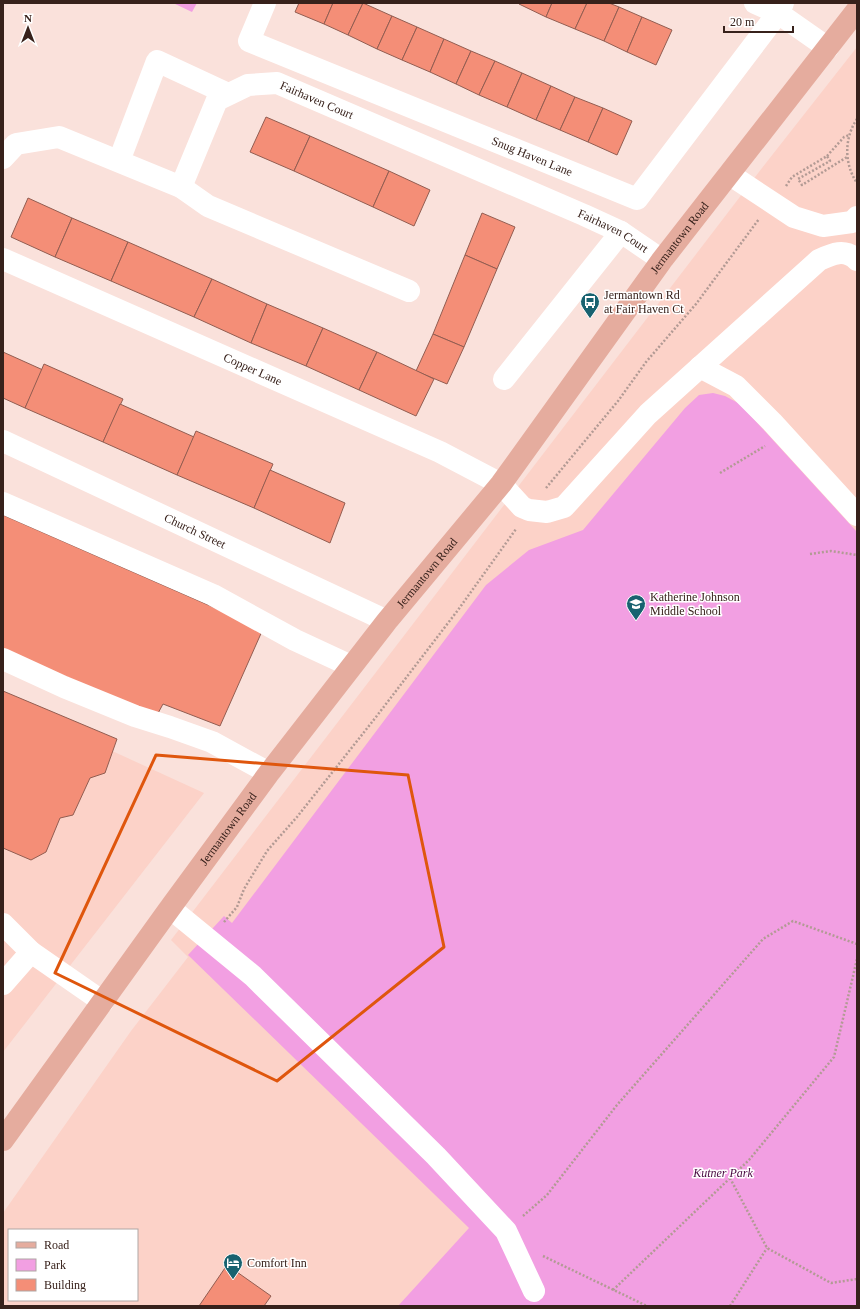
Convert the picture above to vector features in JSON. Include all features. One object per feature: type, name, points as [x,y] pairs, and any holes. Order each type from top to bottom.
[{"type":"main road","name":"Jermantown Road","points":[[3,1140],[170,908],[269,774],[387,621],[501,484],[662,260],[857,10]]},
{"type":"street","name":"Snug Haven Lane","points":[[265,3],[249,42],[637,199],[780,8]]},
{"type":"street","points":[[755,3],[780,8],[828,48]]},
{"type":"street","points":[[119,162],[157,60],[228,94]]},
{"type":"street","name":"Fairhaven Court","points":[[181,187],[217,100],[248,84],[277,83],[584,215],[620,232],[662,260]]},
{"type":"street","points":[[3,158],[16,144],[59,137],[181,187],[208,206],[409,291]]},
{"type":"street","points":[[729,174],[794,217],[823,226],[852,222],[857,217]]},
{"type":"street","points":[[504,379],[620,232]]},
{"type":"street","points":[[529,510],[547,512],[564,507],[648,414],[819,260],[836,252],[853,256],[857,260]]},
{"type":"street","name":"Copper Lane","points":[[3,259],[440,452],[501,484],[522,507],[529,510]]},
{"type":"street","points":[[700,367],[736,386],[772,422],[857,515]]},
{"type":"street","name":"Church Street","points":[[3,441],[387,621]]},
{"type":"street","points":[[3,503],[213,595],[295,640],[351,666]]},
{"type":"street","points":[[3,659],[64,687],[128,713],[212,742],[269,774]]},
{"type":"street","points":[[170,908],[253,976],[436,1156],[508,1235],[534,1291]]},
{"type":"street","points":[[3,924],[31,952],[103,1002]]},
{"type":"street","points":[[3,984],[31,952]]},
{"type":"path","points":[[857,119],[849,135],[847,157],[852,176],[857,183]]},
{"type":"path","points":[[224,923],[237,907],[244,889],[267,851],[297,816],[385,705],[458,610],[529,510],[618,401],[646,362],[696,304],[792,177],[827,156],[844,137],[849,135]]},
{"type":"path","points":[[827,156],[830,161],[798,179],[802,185],[847,157]]},
{"type":"path","points":[[720,473],[768,445]]},
{"type":"path","points":[[810,554],[832,551],[857,555]]},
{"type":"path","points":[[647,1306],[613,1290],[508,1235],[547,1194],[617,1105],[763,939],[793,921],[857,944]]},
{"type":"path","points":[[613,1290],[749,1160],[834,1057],[857,960]]},
{"type":"path","points":[[730,1178],[766,1248],[831,1283],[857,1279]]},
{"type":"path","points":[[730,1306],[766,1248]]},
{"type":"highlighted area","points":[[156,755],[408,775],[444,947],[277,1081],[55,973]]},
{"type":"shaded area","name":"Katherine Johnson Middle School","points":[[857,47],[857,842],[409,1306],[3,1306],[3,1213],[131,1031],[188,957],[171,940],[762,168]]},
{"type":"shaded area","points":[[3,701],[204,793],[3,1052]]},
{"type":"green space","points":[[173,3],[197,3],[192,12]]},
{"type":"green space","name":"Katherine Johnson Middle School","points":[[713,393],[725,396],[740,404],[857,532],[857,1306],[398,1306],[469,1228],[188,955],[224,916],[232,923],[486,585],[529,550],[583,530],[685,408],[699,395]]},
{"type":"building","points":[[299,3],[333,3],[324,24],[295,12]]},
{"type":"building","points":[[333,3],[363,3],[348,35],[324,24]]},
{"type":"building","points":[[363,3],[392,16],[377,49],[348,35]]},
{"type":"building","points":[[519,3],[552,3],[546,17]]},
{"type":"building","points":[[552,3],[587,3],[575,29],[546,17]]},
{"type":"building","points":[[587,3],[609,3],[619,7],[604,41],[575,29]]},
{"type":"building","points":[[619,7],[642,17],[627,52],[604,41]]},
{"type":"building","points":[[392,16],[417,27],[402,60],[377,49]]},
{"type":"building","points":[[642,17],[672,30],[656,65],[627,52]]},
{"type":"building","points":[[417,27],[444,39],[430,72],[402,60]]},
{"type":"building","points":[[444,39],[471,51],[456,84],[430,72]]},
{"type":"building","points":[[471,51],[495,61],[479,95],[456,84]]},
{"type":"building","points":[[495,61],[522,73],[507,107],[479,95]]},
{"type":"building","points":[[522,73],[551,86],[536,120],[507,107]]},
{"type":"building","points":[[551,86],[575,97],[560,130],[536,120]]},
{"type":"building","points":[[575,97],[603,108],[588,142],[560,130]]},
{"type":"building","points":[[603,108],[632,121],[617,155],[588,142]]},
{"type":"building","points":[[266,117],[310,136],[294,171],[250,152]]},
{"type":"building","points":[[310,136],[389,171],[373,207],[294,171]]},
{"type":"building","points":[[389,171],[430,190],[414,226],[373,207]]},
{"type":"building","points":[[28,198],[72,218],[55,257],[11,237]]},
{"type":"building","points":[[482,213],[515,227],[497,269],[465,255]]},
{"type":"building","points":[[72,218],[128,242],[111,281],[55,257]]},
{"type":"building","points":[[128,242],[212,279],[194,317],[111,281]]},
{"type":"building","points":[[465,255],[497,269],[464,347],[433,334]]},
{"type":"building","points":[[212,279],[267,304],[251,343],[194,317]]},
{"type":"building","points":[[267,304],[323,328],[306,366],[251,343]]},
{"type":"building","points":[[323,328],[377,352],[359,390],[306,366]]},
{"type":"building","points":[[433,334],[464,347],[447,384],[416,371]]},
{"type":"building","points":[[3,352],[43,370],[25,408],[3,398]]},
{"type":"building","points":[[377,352],[434,379],[416,416],[359,390]]},
{"type":"building","points":[[44,364],[123,399],[103,442],[25,408]]},
{"type":"building","points":[[120,404],[194,437],[177,475],[103,442]]},
{"type":"building","points":[[196,431],[273,464],[254,508],[177,475]]},
{"type":"building","points":[[270,470],[345,503],[330,543],[254,508]]},
{"type":"building","points":[[3,515],[263,629],[220,726],[163,704],[156,717],[3,649]]},
{"type":"building","points":[[3,691],[117,739],[105,773],[90,778],[73,815],[60,818],[46,852],[31,860],[3,848]]},
{"type":"building","name":"Comfort Inn","points":[[227,1265],[271,1296],[264,1306],[199,1306]]},
{"type":"place","name":"Jermantown Rd at Fair Haven Ct","points":[[590,319]]},
{"type":"place","name":"Katherine Johnson Middle School","points":[[636,621]]},
{"type":"place","name":"Comfort Inn","points":[[233,1280]]},
{"type":"park label","name":"Kutner Park","points":[[723,1173]]}]
